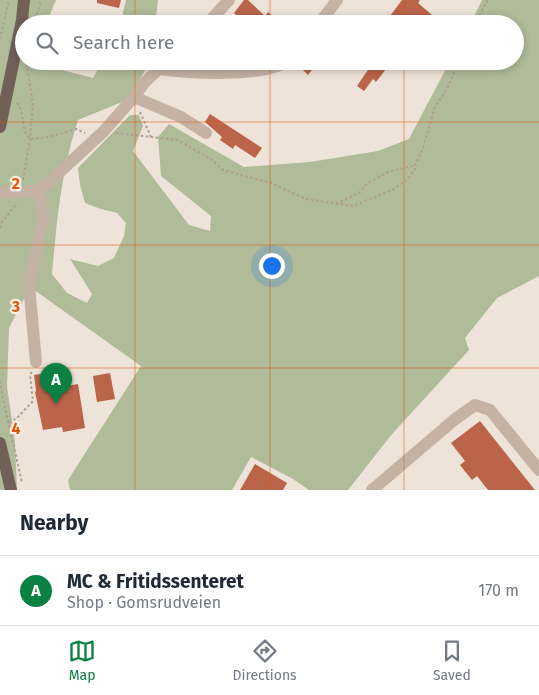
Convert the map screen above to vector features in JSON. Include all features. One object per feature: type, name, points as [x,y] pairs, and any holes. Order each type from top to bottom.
[{"type":"main road","points":[[24,0],[27,15]]},
{"type":"main road","points":[[28,0],[28,15]]},
{"type":"main road","points":[[0,127],[15,70]]},
{"type":"main road","points":[[0,443],[7,487]]},
{"type":"lane","points":[[215,15],[229,0]]},
{"type":"lane","points":[[326,15],[337,0]]},
{"type":"lane","points":[[0,194],[38,191],[99,135],[158,70]]},
{"type":"lane","points":[[177,70],[183,72],[260,72],[267,70]]},
{"type":"lane","points":[[134,97],[181,116],[206,133]]},
{"type":"lane","points":[[36,362],[29,285],[43,218],[38,191]]},
{"type":"lane","points":[[372,490],[474,405],[490,410],[539,470]]},
{"type":"path","points":[[0,39],[9,0]]},
{"type":"path","points":[[32,15],[41,0]]},
{"type":"path","points":[[479,15],[488,0]]},
{"type":"path","points":[[0,228],[22,192],[34,104],[28,70]]},
{"type":"path","points":[[30,139],[49,137],[76,129],[99,135],[178,140],[211,159],[223,170],[271,183],[306,199],[353,206],[392,190],[407,180],[416,168],[415,165],[422,151],[435,107],[447,89],[454,70]]},
{"type":"path","points":[[134,97],[151,138]]},
{"type":"path","points":[[15,102],[22,113],[23,132],[30,139]]},
{"type":"path","points":[[335,204],[359,193],[368,183],[388,172],[415,165]]},
{"type":"path","points":[[8,423],[17,418],[33,401],[30,375],[36,362]]},
{"type":"path","points":[[0,381],[23,490]]},
{"type":"green space","points":[[0,0],[56,0],[50,15],[15,15],[15,70],[62,70],[93,78],[98,70],[145,70],[127,100],[78,120],[67,158],[52,274],[67,293],[87,303],[92,294],[70,259],[98,266],[114,258],[124,236],[126,223],[117,213],[85,203],[78,168],[130,115],[139,115],[143,126],[133,151],[189,225],[210,231],[211,216],[161,176],[158,137],[169,124],[244,167],[310,162],[378,151],[409,139],[445,70],[524,70],[524,15],[474,15],[482,0],[539,0],[539,276],[497,298],[465,338],[469,350],[392,434],[348,490],[309,490],[293,479],[251,457],[232,490],[70,490],[68,480],[141,366],[30,287],[9,328],[7,386],[15,442],[17,490],[0,490]]},
{"type":"green space","points":[[126,0],[158,0],[156,15],[122,15]]},
{"type":"building","points":[[97,0],[121,0],[119,8],[97,3]]},
{"type":"building","points":[[244,0],[248,0],[264,15],[236,15],[234,13]]},
{"type":"building","points":[[402,0],[420,0],[418,3],[432,15],[391,15]]},
{"type":"building","points":[[303,70],[312,70],[308,75]]},
{"type":"building","points":[[368,70],[385,70],[376,82],[373,79],[364,91],[357,86]]},
{"type":"building","points":[[210,114],[262,148],[255,158],[235,145],[233,149],[220,140],[222,137],[205,122]]},
{"type":"building","points":[[53,372],[56,388],[78,384],[85,428],[63,432],[62,427],[43,430],[35,392],[34,375]]},
{"type":"building","points":[[110,373],[115,399],[97,402],[93,376]]},
{"type":"building","points":[[480,421],[535,490],[488,490],[477,476],[472,480],[460,465],[465,461],[451,443]]},
{"type":"building","points":[[255,464],[287,483],[283,490],[240,490]]},
{"type":"place","name":"MC & Fritidssenteret","points":[[56,404]]}]
